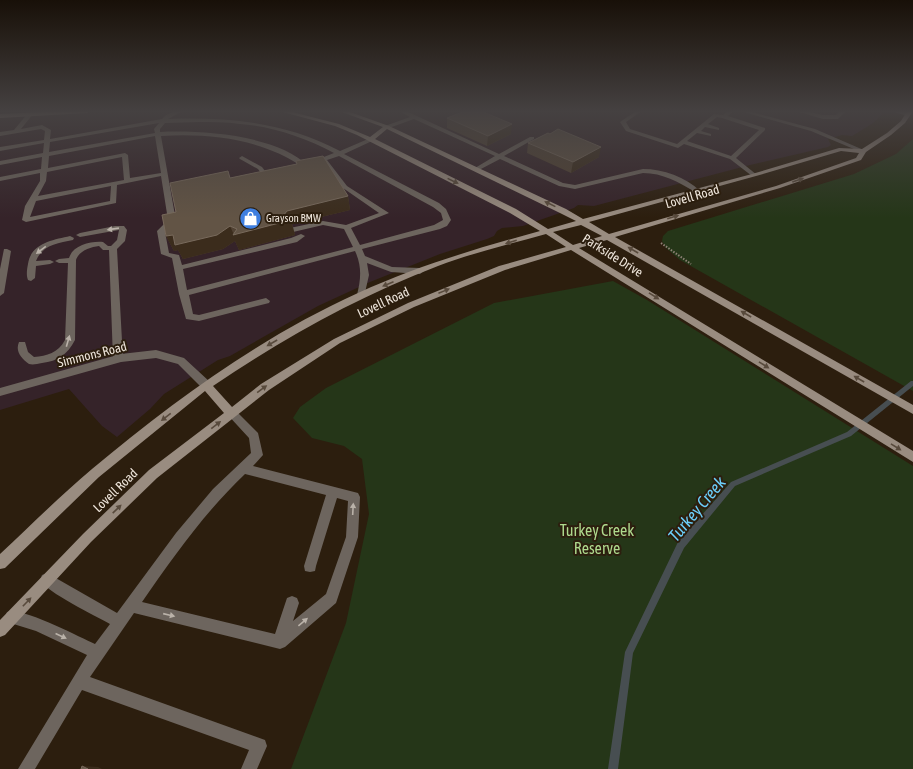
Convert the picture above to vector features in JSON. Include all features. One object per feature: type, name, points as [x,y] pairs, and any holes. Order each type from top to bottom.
[{"type":"main road","name":"Parkside Drive","points":[[384,147],[507,208],[573,246],[913,457]]},
{"type":"main road","name":"Parkside Drive","points":[[430,147],[584,222],[913,410]]},
{"type":"main road","name":"Lovell Road","points":[[0,563],[95,473],[206,385],[258,351],[305,324],[361,295],[436,264],[754,175],[841,149],[863,150],[868,147]]},
{"type":"main road","name":"Lovell Road","points":[[0,630],[87,538],[153,474],[231,413],[303,361],[337,341],[377,320],[482,276],[573,246],[778,187],[859,159],[863,150]]},
{"type":"main road","points":[[206,385],[231,413]]},
{"type":"street","points":[[0,149],[12,147]]},
{"type":"street","points":[[46,147],[43,181],[29,206],[26,220],[114,202],[114,183]]},
{"type":"street","points":[[0,163],[85,147]]},
{"type":"street","points":[[160,147],[164,174],[171,193],[172,221],[161,231],[165,254],[176,257],[189,317],[199,318],[266,300]]},
{"type":"street","points":[[269,147],[285,153],[305,166]]},
{"type":"street","points":[[183,294],[437,227],[444,224],[447,220],[445,212],[436,205],[327,147]]},
{"type":"street","points":[[294,169],[324,160],[355,147]]},
{"type":"street","points":[[480,147],[561,185],[569,187],[575,187],[650,170],[661,172],[673,177],[697,191]]},
{"type":"street","points":[[477,169],[516,147]]},
{"type":"street","points":[[698,147],[732,158],[754,175]]},
{"type":"street","points":[[732,158],[740,147]]},
{"type":"street","points":[[855,147],[863,150]]},
{"type":"street","points":[[0,178],[125,155],[128,180]]},
{"type":"street","points":[[242,158],[260,168],[262,176],[273,174]]},
{"type":"street","points":[[293,230],[323,223],[347,227],[385,213],[345,187],[324,160]]},
{"type":"street","points":[[33,199],[164,174]]},
{"type":"street","points":[[347,227],[363,258],[366,278],[361,295]]},
{"type":"street","points":[[22,344],[24,356],[32,361],[58,355],[65,350],[70,340],[72,260],[74,254],[89,245],[103,244],[106,248],[113,248],[121,241],[123,230],[121,228],[115,228],[80,236]]},
{"type":"street","points":[[178,268],[294,240],[301,236]]},
{"type":"street","points":[[31,278],[34,255],[42,248],[53,242],[70,238]]},
{"type":"street","points":[[221,257],[237,244]]},
{"type":"street","points":[[113,248],[118,359]]},
{"type":"street","points":[[0,293],[7,251]]},
{"type":"street","points":[[363,258],[391,269],[420,271]]},
{"type":"street","points":[[60,261],[72,260]]},
{"type":"street","points":[[32,264],[50,262]]},
{"type":"street","name":"Simmons Road","points":[[0,392],[118,359],[156,354],[181,361],[206,385]]},
{"type":"street","points":[[26,769],[79,681],[180,537],[217,493],[256,454],[254,436],[231,413]]},
{"type":"street","points":[[243,468],[354,497],[352,537],[331,598],[280,642]]},
{"type":"street","points":[[310,566],[333,492]]},
{"type":"street","points":[[47,580],[66,593],[120,622]]},
{"type":"street","points":[[280,642],[292,603]]},
{"type":"street","points":[[131,606],[280,642]]},
{"type":"street","points":[[12,617],[38,625],[98,653]]},
{"type":"street","points":[[79,681],[258,746],[249,769]]},
{"type":"path","points":[[661,243],[691,264]]},
{"type":"shaded area","points":[[0,147],[828,147],[750,165],[594,206],[578,205],[574,208],[523,226],[502,228],[497,231],[494,236],[487,239],[440,254],[370,282],[318,306],[230,356],[218,360],[164,394],[150,409],[117,437],[102,426],[69,389],[0,410]]},
{"type":"green space","points":[[904,147],[913,147],[913,391],[680,260],[666,248],[662,241],[663,236],[668,231],[854,174],[896,154]]},
{"type":"green space","name":"Turkey Creek Reserve","points":[[613,281],[647,300],[913,466],[913,769],[291,769],[346,623],[369,514],[362,459],[344,446],[312,438],[293,418],[300,407],[326,388],[494,303]]},
{"type":"building","points":[[537,147],[601,147],[573,162]]},
{"type":"building","name":"Grayson BMW","points":[[323,156],[348,196],[287,211],[283,216],[291,220],[233,235],[237,229],[230,226],[217,235],[175,245],[173,235],[166,236],[162,215],[176,212],[170,183],[228,171],[230,178],[297,164],[296,161]]},
{"type":"building","points":[[82,766],[88,769],[81,769]]},
{"type":"waterway","name":"Turkey Creek","points":[[613,769],[629,652],[681,545],[733,484],[849,434],[913,383]]},
{"type":"place","name":"Grayson BMW","points":[[251,218]]}]
